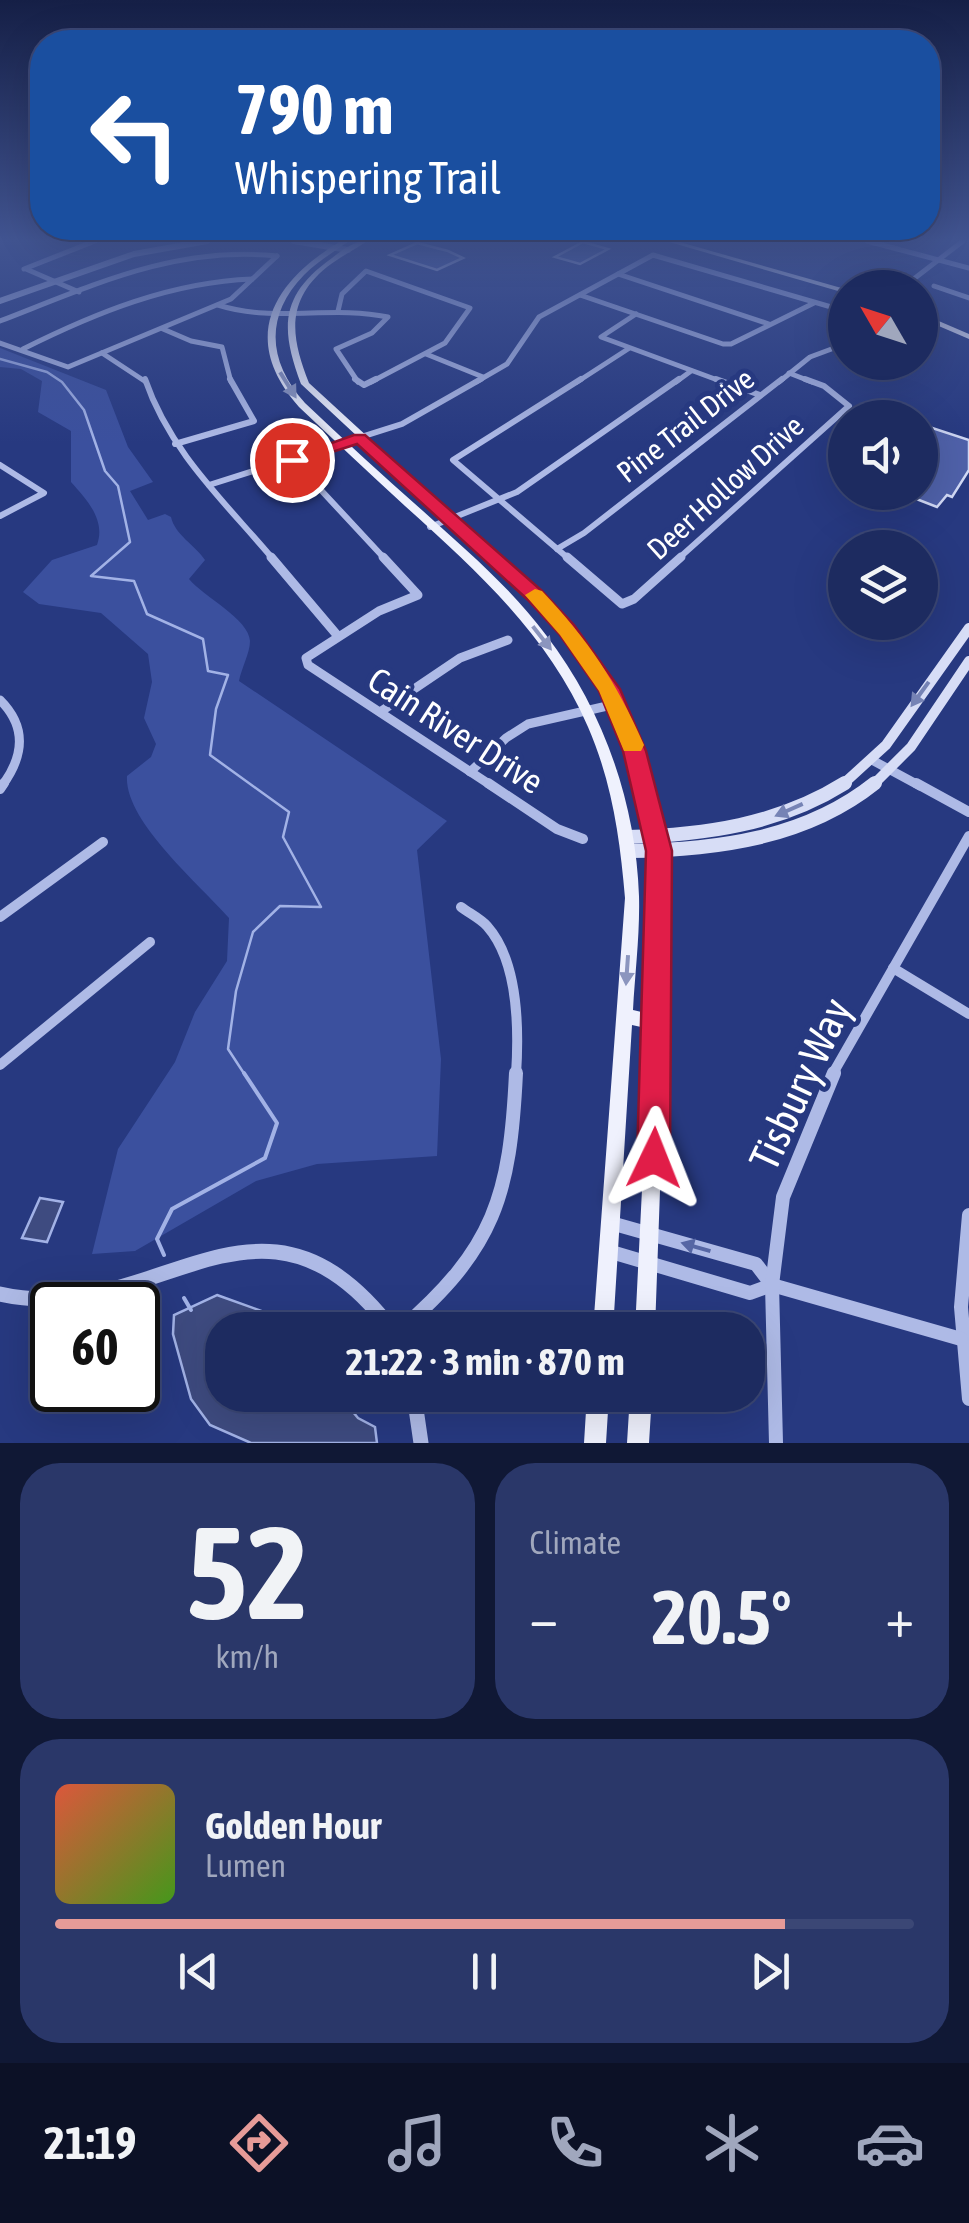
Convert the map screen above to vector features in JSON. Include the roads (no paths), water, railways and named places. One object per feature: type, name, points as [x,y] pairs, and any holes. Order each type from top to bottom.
[{"type":"main road","points":[[276,308],[272,354],[284,385],[477,568],[540,635],[578,690],[618,786],[632,898],[604,1312]]},
{"type":"main road","points":[[293,308],[290,351],[304,384],[567,630],[616,704],[635,751],[658,844],[658,1023],[646,1312]]},
{"type":"main road","points":[[938,313],[969,326]]},
{"type":"main road","points":[[938,323],[969,337]]},
{"type":"main road","points":[[658,844],[779,816],[832,789],[872,760],[969,628]]},
{"type":"main road","points":[[628,844],[744,842],[848,801],[891,770],[969,661]]},
{"type":"main road","points":[[624,1016],[658,1023]]},
{"type":"main road","points":[[595,1443],[597,1412]]},
{"type":"main road","points":[[638,1443],[640,1412]]},
{"type":"street","points":[[0,320],[32,308]]},
{"type":"street","points":[[23,349],[124,308]]},
{"type":"street","points":[[0,343],[68,368],[210,308]]},
{"type":"street","points":[[226,308],[240,314],[338,311],[388,317]]},
{"type":"street","points":[[388,317],[372,333],[336,349],[356,380],[364,384],[445,343],[470,308]]},
{"type":"street","points":[[209,485],[402,424],[519,352],[528,327],[554,308]]},
{"type":"street","points":[[620,308],[731,344],[803,308]]},
{"type":"street","points":[[722,308],[769,324]]},
{"type":"street","points":[[601,337],[636,314]]},
{"type":"street","points":[[162,328],[191,341],[222,347],[224,368],[254,421],[174,444]]},
{"type":"street","points":[[601,337],[760,395]]},
{"type":"street","points":[[622,604],[603,592],[453,460],[628,349]]},
{"type":"street","name":"Pine Trail Drive","points":[[558,549],[584,533],[810,357],[828,350]]},
{"type":"street","points":[[102,354],[145,378],[159,418],[174,444],[337,635],[418,594],[292,460]]},
{"type":"street","points":[[426,354],[483,377]]},
{"type":"street","points":[[430,527],[517,492],[691,371]]},
{"type":"street","name":"Deer Hollow Drive","points":[[622,604],[634,599],[849,406],[824,386],[789,373]]},
{"type":"street","points":[[0,465],[44,493],[0,516]]},
{"type":"street","name":"Cain River Drive","points":[[337,635],[306,658],[308,665],[557,829],[584,839]]},
{"type":"street","points":[[380,712],[460,658],[508,640]]},
{"type":"street","points":[[0,700],[16,713],[22,744],[10,777],[0,789]]},
{"type":"street","points":[[470,772],[516,730],[544,719],[616,704]]},
{"type":"street","points":[[872,760],[969,812]]},
{"type":"street","name":"Tisbury Way","points":[[776,1443],[772,1286],[783,1198],[800,1146],[830,1078],[969,836]]},
{"type":"street","points":[[0,917],[103,842]]},
{"type":"street","points":[[421,1312],[452,1286],[491,1224],[515,1125],[516,1037],[504,962],[492,931],[475,912],[460,908]]},
{"type":"street","points":[[0,1064],[150,942]]},
{"type":"street","points":[[892,968],[969,1014]]},
{"type":"street","points":[[969,1215],[961,1338],[969,1399]]},
{"type":"street","points":[[610,1222],[756,1264],[772,1286]]},
{"type":"street","points":[[0,1294],[21,1300],[128,1287],[222,1253],[272,1251],[338,1272],[379,1312]]},
{"type":"street","points":[[608,1251],[750,1293],[772,1286],[961,1338]]},
{"type":"street","points":[[416,1412],[421,1443]]},
{"type":"waterway","points":[[0,359],[47,372],[62,382],[84,410],[105,471],[118,486],[130,542],[91,576],[134,581],[147,614],[203,639],[208,671],[228,675],[216,709],[210,755],[289,812],[283,837],[321,907],[280,906],[253,932],[236,991],[228,1049],[245,1075]]},
{"type":"waterway","points":[[164,1255],[157,1239],[172,1209],[265,1158],[277,1123],[244,1073]]},
{"type":"waterway","points":[[184,1298],[191,1310]]}]
